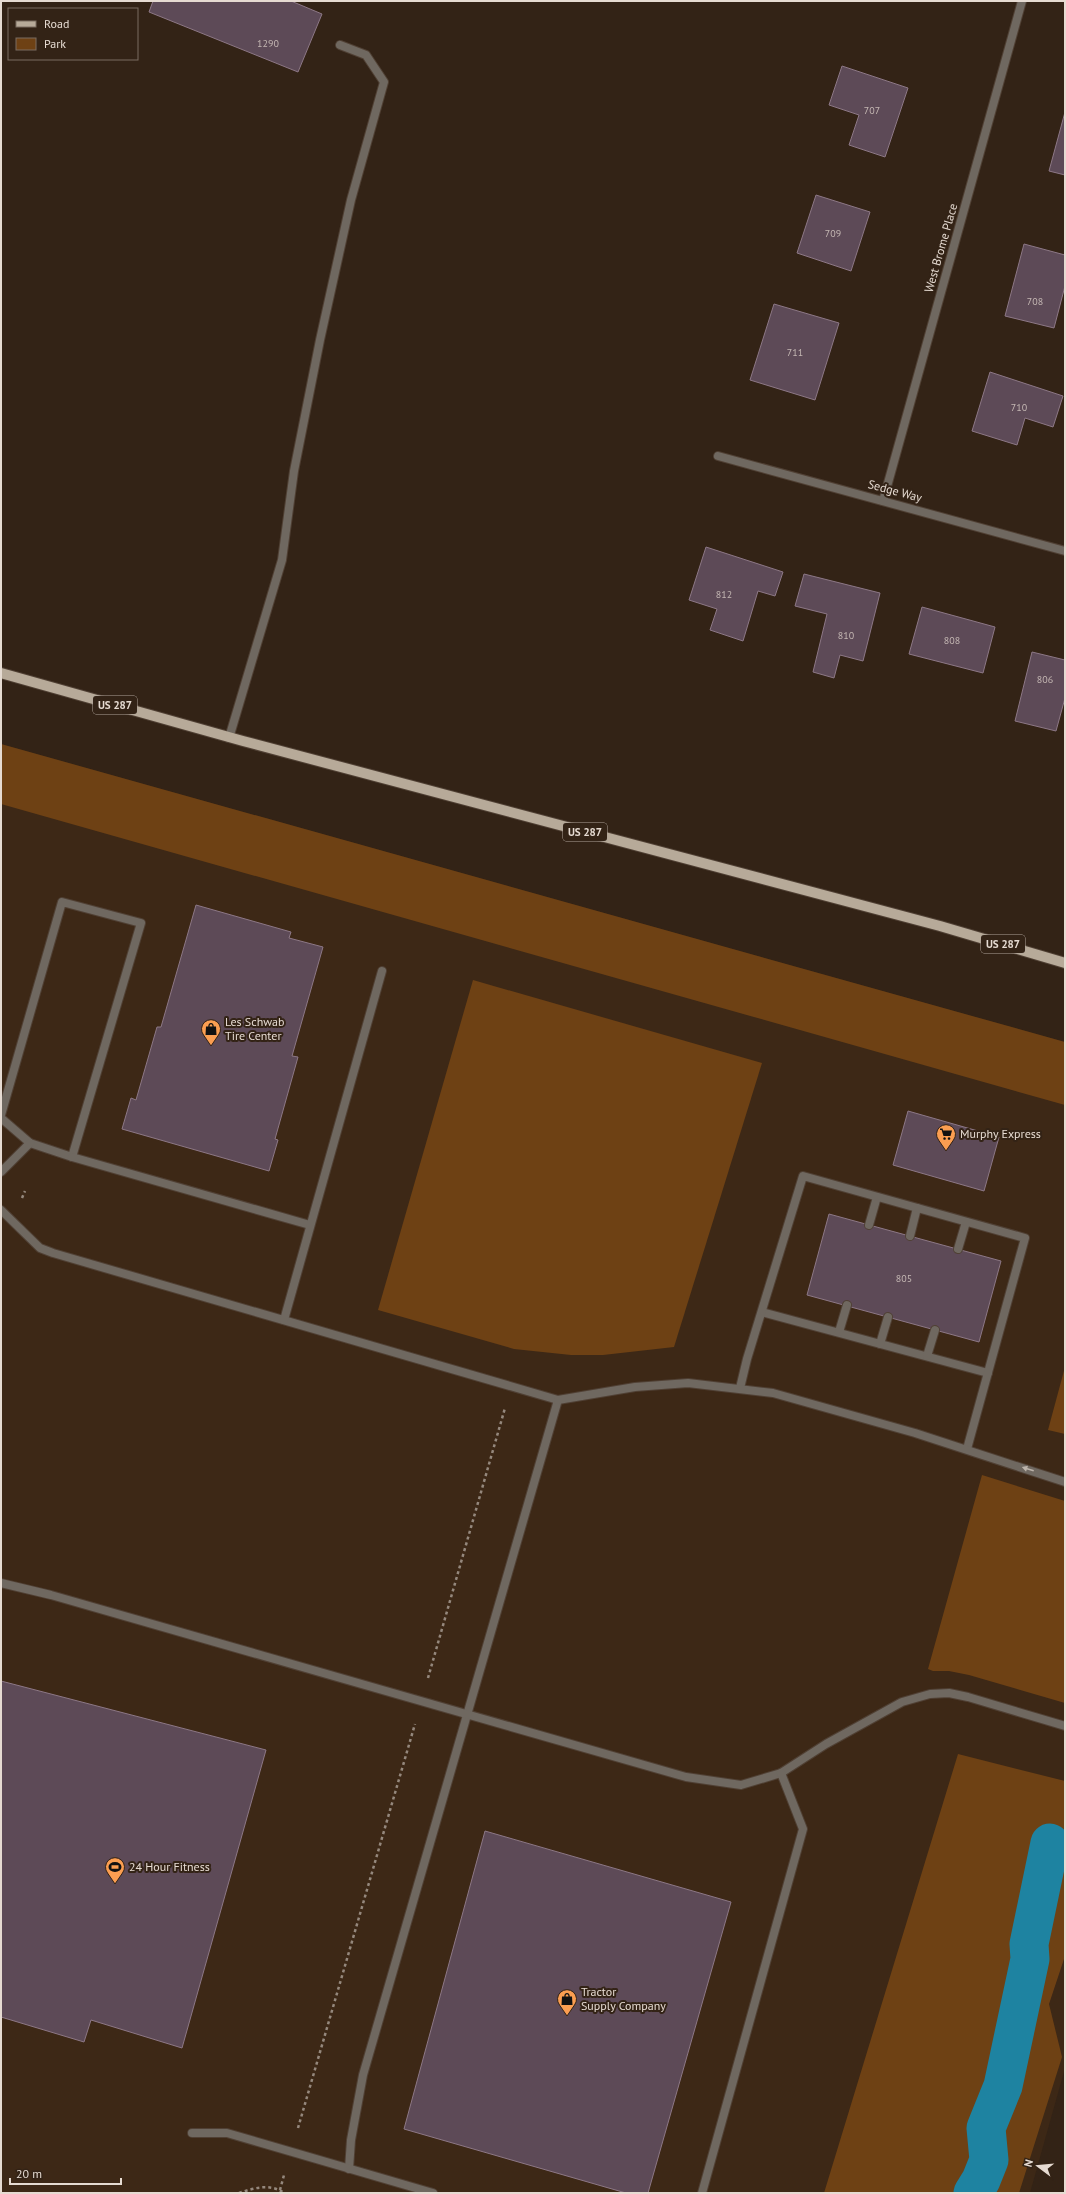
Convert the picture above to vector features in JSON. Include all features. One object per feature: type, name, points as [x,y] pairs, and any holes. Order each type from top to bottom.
[{"type":"main road","name":"US 287","points":[[1,673],[229,738],[940,926],[1065,963]]},
{"type":"street","name":"West Brome Place","points":[[883,500],[1022,1]]},
{"type":"street","points":[[229,738],[282,560],[294,471],[320,340],[351,200],[384,82],[366,55],[340,45]]},
{"type":"street","name":"Sedge Way","points":[[718,456],[1065,551]]},
{"type":"street","points":[[1,1115],[62,902],[140,923],[72,1157]]},
{"type":"street","points":[[284,1320],[382,971]]},
{"type":"street","points":[[1,1118],[30,1144],[310,1225]]},
{"type":"street","points":[[1,1172],[30,1144]]},
{"type":"street","points":[[740,1388],[803,1176],[1025,1238],[967,1449]]},
{"type":"street","points":[[869,1225],[877,1197]]},
{"type":"street","points":[[910,1236],[917,1208]]},
{"type":"street","points":[[1,1210],[40,1248],[558,1400],[635,1387],[688,1383],[773,1393],[807,1401],[915,1433],[1065,1482]]},
{"type":"street","points":[[958,1250],[966,1222]]},
{"type":"street","points":[[838,1332],[847,1305]]},
{"type":"street","points":[[762,1312],[988,1373]]},
{"type":"street","points":[[880,1344],[888,1317]]},
{"type":"street","points":[[927,1356],[935,1330]]},
{"type":"street","points":[[349,2169],[351,2140],[363,2075],[558,1400]]},
{"type":"street","points":[[1,1583],[52,1595],[686,1777],[742,1785],[782,1773],[826,1744],[902,1702],[930,1694],[949,1693],[968,1697],[1065,1726]]},
{"type":"street","points":[[702,2193],[803,1829],[782,1773]]},
{"type":"street","points":[[192,2133],[227,2133],[433,2193]]},
{"type":"path","points":[[280,2190],[512,1387]]},
{"type":"path","points":[[239,2193],[258,2186],[280,2190],[284,2193]]},
{"type":"shaded area","points":[[1,744],[1065,1042],[1065,2068],[1030,2193],[1,2193]]},
{"type":"green space","points":[[1,744],[1065,1042],[1065,1105],[1,804]]},
{"type":"green space","points":[[473,980],[762,1063],[674,1347],[603,1355],[571,1355],[514,1349],[378,1310]]},
{"type":"green space","points":[[1065,1367],[1065,1434],[1048,1430]]},
{"type":"green space","points":[[982,1475],[1065,1501],[1065,1703],[969,1675],[949,1671],[933,1671],[928,1669]]},
{"type":"green space","points":[[958,1754],[1065,1781],[1065,1956],[1049,2004],[1062,2057],[1019,2193],[824,2193]]},
{"type":"building","points":[[153,1],[291,1],[322,14],[298,72],[149,12]]},
{"type":"building","points":[[842,66],[908,88],[885,157],[849,145],[859,115],[829,105]]},
{"type":"building","points":[[1065,112],[1065,175],[1049,171]]},
{"type":"building","points":[[816,195],[870,212],[851,271],[797,253]]},
{"type":"building","points":[[1024,244],[1065,255],[1065,286],[1054,328],[1005,316]]},
{"type":"building","points":[[774,304],[839,323],[815,400],[750,380]]},
{"type":"building","points":[[990,372],[1063,396],[1053,427],[1025,418],[1017,445],[972,431]]},
{"type":"building","points":[[706,547],[783,572],[775,596],[758,591],[743,641],[710,630],[717,609],[689,600]]},
{"type":"building","points":[[804,574],[880,593],[863,661],[840,655],[834,678],[813,672],[827,614],[795,606]]},
{"type":"building","points":[[922,607],[995,627],[983,673],[909,654]]},
{"type":"building","points":[[1032,652],[1065,660],[1065,698],[1056,731],[1015,721]]},
{"type":"building","points":[[196,905],[291,932],[289,938],[323,947],[292,1056],[298,1057],[275,1139],[278,1140],[269,1171],[122,1129],[131,1098],[136,1100],[157,1027],[161,1027]]},
{"type":"building","name":"Murphy Express","points":[[908,1111],[999,1137],[984,1191],[893,1165]]},
{"type":"building","points":[[829,1214],[1001,1261],[979,1342],[807,1295]]},
{"type":"building","name":"24 Hour Fitness","points":[[1,1681],[266,1750],[182,2048],[91,2020],[84,2042],[1,2017]]},
{"type":"building","name":"Tractor Supply Company","points":[[485,1831],[731,1902],[648,2193],[626,2193],[404,2129]]},
{"type":"waterway","points":[[973,2193],[981,2180],[989,2160],[986,2128],[1003,2086],[1030,1959],[1029,1944],[1050,1843]]},
{"type":"place","name":"Les Schwab Tire Center","points":[[211,1046]]},
{"type":"place","name":"Murphy Express","points":[[946,1151]]},
{"type":"place","name":"24 Hour Fitness","points":[[115,1884]]},
{"type":"place","name":"Tractor Supply Company","points":[[567,2016]]}]
